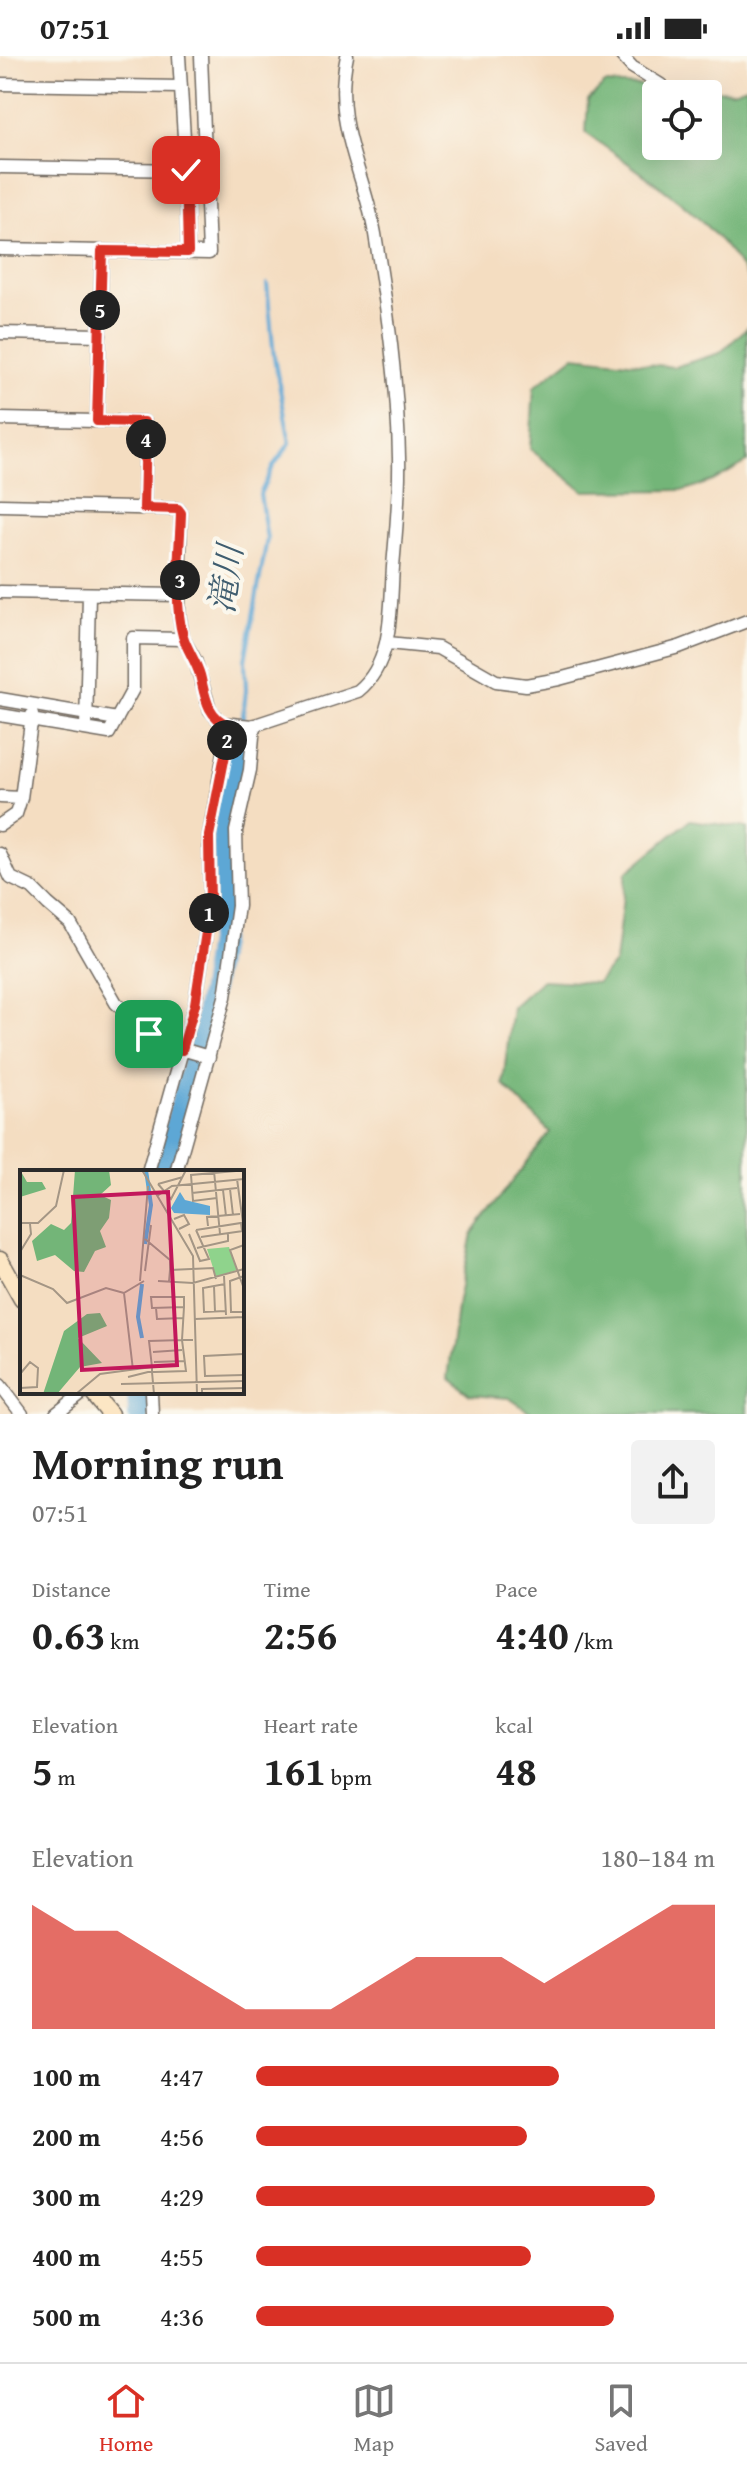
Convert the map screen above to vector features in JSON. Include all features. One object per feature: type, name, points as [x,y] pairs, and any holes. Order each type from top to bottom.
[{"type":"street","points":[[179,56],[188,252]]},
{"type":"street","points":[[0,249],[209,253],[201,56]]},
{"type":"street","points":[[0,505],[178,509],[181,513],[179,614],[183,639],[195,660],[210,710],[221,723],[250,726],[358,691],[365,685],[388,643],[399,483],[398,421],[395,376],[375,232],[343,106],[347,56]]},
{"type":"street","points":[[622,56],[632,67],[653,80]]},
{"type":"street","points":[[0,84],[180,87]]},
{"type":"street","points":[[0,167],[186,170]]},
{"type":"street","points":[[97,421],[102,251]]},
{"type":"street","points":[[0,333],[100,335]]},
{"type":"street","points":[[0,419],[144,422],[144,508]]},
{"type":"street","points":[[0,592],[179,595]]},
{"type":"street","points":[[86,729],[89,594]]},
{"type":"street","points":[[388,643],[438,648],[496,681],[526,685],[679,647],[747,621]]},
{"type":"street","points":[[0,715],[109,733],[133,689],[133,638],[183,639]]},
{"type":"street","points":[[0,699],[117,719]]},
{"type":"street","points":[[0,825],[16,814],[21,798],[33,704]]},
{"type":"street","points":[[149,1170],[195,1004],[210,906],[209,836],[229,725]]},
{"type":"street","points":[[177,1170],[225,997],[238,906],[236,831],[247,781],[250,726]]},
{"type":"street","points":[[221,775],[247,781]]},
{"type":"street","points":[[0,797],[21,798]]},
{"type":"street","points":[[0,854],[11,878],[32,888],[70,923],[116,1003],[164,1044],[209,1057]]},
{"type":"street","points":[[0,1260],[20,1295]]},
{"type":"street","points":[[0,1385],[22,1414]]},
{"type":"street","points":[[56,1414],[81,1394]]},
{"type":"street","points":[[94,1394],[110,1414]]},
{"type":"street","points":[[151,1394],[152,1414]]},
{"type":"green space","points":[[605,84],[642,86],[642,160],[722,160],[722,90],[733,91],[747,86],[747,277],[732,254],[695,215],[586,133],[588,100]]},
{"type":"green space","points":[[747,328],[747,462],[713,481],[685,490],[584,491],[530,449],[534,387],[574,356],[674,367],[720,353]]},
{"type":"green space","points":[[690,820],[747,828],[747,1414],[533,1414],[509,1398],[470,1395],[448,1378],[458,1300],[472,1234],[550,1132],[503,1084],[512,1007],[542,980],[597,983],[615,962],[626,873]]},
{"type":"waterway","name":"滝川","points":[[241,731],[246,691],[245,660],[267,539],[260,494],[274,465],[290,443],[274,357],[267,284]]},
{"type":"waterway","name":"滝川","points":[[163,1170],[211,990],[225,894],[223,832],[241,731]]},
{"type":"waterway","name":"滝川","points":[[138,1394],[139,1414]]},
{"type":"route","points":[[149,1034],[164,1044],[182,1050],[189,1026],[212,890],[208,854],[211,819],[229,725],[221,723],[210,710],[195,660],[183,639],[179,614],[181,513],[178,509],[144,508],[144,422],[97,421],[102,251],[188,252],[186,170]]}]
